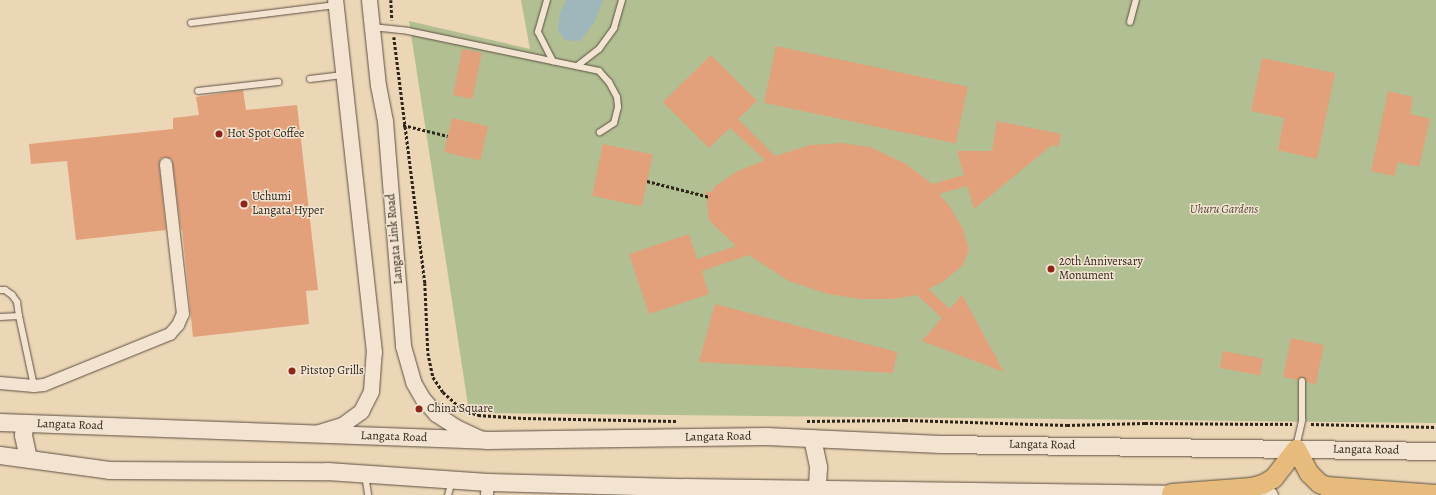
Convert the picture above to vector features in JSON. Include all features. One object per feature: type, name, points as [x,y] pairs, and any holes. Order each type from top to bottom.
[{"type":"main road","name":"Langata Road","points":[[0,422],[486,440],[766,436],[948,444],[1436,451]]},
{"type":"main road","points":[[27,424],[24,426],[23,435],[28,458]]},
{"type":"main road","points":[[812,438],[818,467],[817,489]]},
{"type":"main road","points":[[1171,493],[1251,487],[1262,484],[1273,478],[1296,449],[1309,473],[1319,483],[1326,486],[1436,494]]},
{"type":"main road","points":[[0,455],[109,470],[327,471],[365,474],[450,487],[684,491],[817,489],[1085,494],[1171,493],[1269,495]]},
{"type":"street","name":"Langata Link Road","points":[[369,0],[378,86],[385,121],[403,346],[413,382],[423,400],[436,414],[456,427],[486,440]]},
{"type":"street","points":[[314,433],[342,425],[361,411],[372,391],[374,352],[336,2]]},
{"type":"street","points":[[0,383],[34,386],[44,385],[170,334],[178,325],[183,314],[166,164]]},
{"type":"lane","points":[[547,0],[538,32],[553,62]]},
{"type":"lane","points":[[577,66],[599,49],[614,28],[622,0]]},
{"type":"lane","points":[[1130,22],[1136,0]]},
{"type":"lane","points":[[191,23],[336,2]]},
{"type":"lane","points":[[372,27],[408,31],[599,71],[609,82],[617,97],[618,107],[614,123],[600,132]]},
{"type":"lane","points":[[310,79],[344,75]]},
{"type":"lane","points":[[198,91],[278,82]]},
{"type":"lane","points":[[0,290],[5,290],[12,295],[17,302],[34,386]]},
{"type":"lane","points":[[0,317],[19,316]]},
{"type":"lane","points":[[1296,449],[1301,424],[1302,381]]},
{"type":"lane","points":[[365,474],[368,495]]},
{"type":"path","points":[[391,0],[404,125],[425,283],[428,353],[433,377],[443,392],[463,410],[478,415],[523,418],[680,421]]},
{"type":"path","points":[[385,121],[448,136]]},
{"type":"path","points":[[647,181],[710,196]]},
{"type":"path","points":[[804,421],[905,420],[1067,425],[1145,423],[1436,426]]},
{"type":"green space","name":"Uhuru Gardens","points":[[521,0],[1436,0],[1436,423],[481,413],[468,405],[409,21],[530,49]]},
{"type":"water","points":[[567,0],[603,0],[595,21],[580,41],[565,40],[558,31],[560,12]]},
{"type":"building","points":[[776,46],[968,87],[956,143],[764,103]]},
{"type":"building","points":[[462,49],[482,53],[473,99],[453,95]]},
{"type":"building","points":[[711,55],[757,101],[738,119],[775,156],[810,145],[841,143],[870,147],[906,164],[932,184],[964,175],[957,151],[992,151],[997,121],[1061,134],[1058,147],[1052,145],[974,209],[967,186],[939,194],[950,207],[962,227],[969,249],[963,265],[944,281],[928,289],[950,309],[962,295],[1004,372],[922,341],[942,318],[917,295],[892,299],[859,299],[828,294],[789,281],[749,255],[702,271],[709,294],[649,314],[629,254],[689,234],[697,259],[736,246],[709,220],[706,191],[712,192],[715,186],[738,171],[765,160],[730,128],[709,148],[663,102]]},
{"type":"building","points":[[1262,58],[1335,73],[1317,159],[1278,150],[1284,118],[1251,111]]},
{"type":"building","name":"Uchumi Langata Hyper","points":[[243,90],[246,110],[297,105],[318,290],[306,291],[309,324],[193,337],[182,229],[172,159],[165,157],[161,158],[159,164],[166,230],[76,240],[67,161],[31,164],[29,144],[173,129],[173,118],[199,115],[196,97]]},
{"type":"building","points":[[1388,91],[1413,97],[1410,114],[1430,119],[1419,167],[1398,162],[1394,176],[1371,171]]},
{"type":"building","points":[[452,118],[488,126],[480,160],[444,152]]},
{"type":"building","points":[[603,144],[653,155],[642,206],[592,196]]},
{"type":"building","points":[[715,304],[897,352],[893,373],[699,362]]},
{"type":"building","points":[[1291,338],[1324,345],[1316,384],[1306,382],[1302,377],[1298,380],[1283,377]]},
{"type":"building","points":[[1223,351],[1263,359],[1260,376],[1220,368]]},
{"type":"place","name":"Hot Spot Coffee","points":[[219,134]]},
{"type":"place","name":"Uchumi Langata Hyper","points":[[244,204]]},
{"type":"place","name":"20th Anniversary Monument","points":[[1051,269]]},
{"type":"place","name":"Pitstop Grills","points":[[292,371]]},
{"type":"place","name":"China Square","points":[[419,409]]}]
